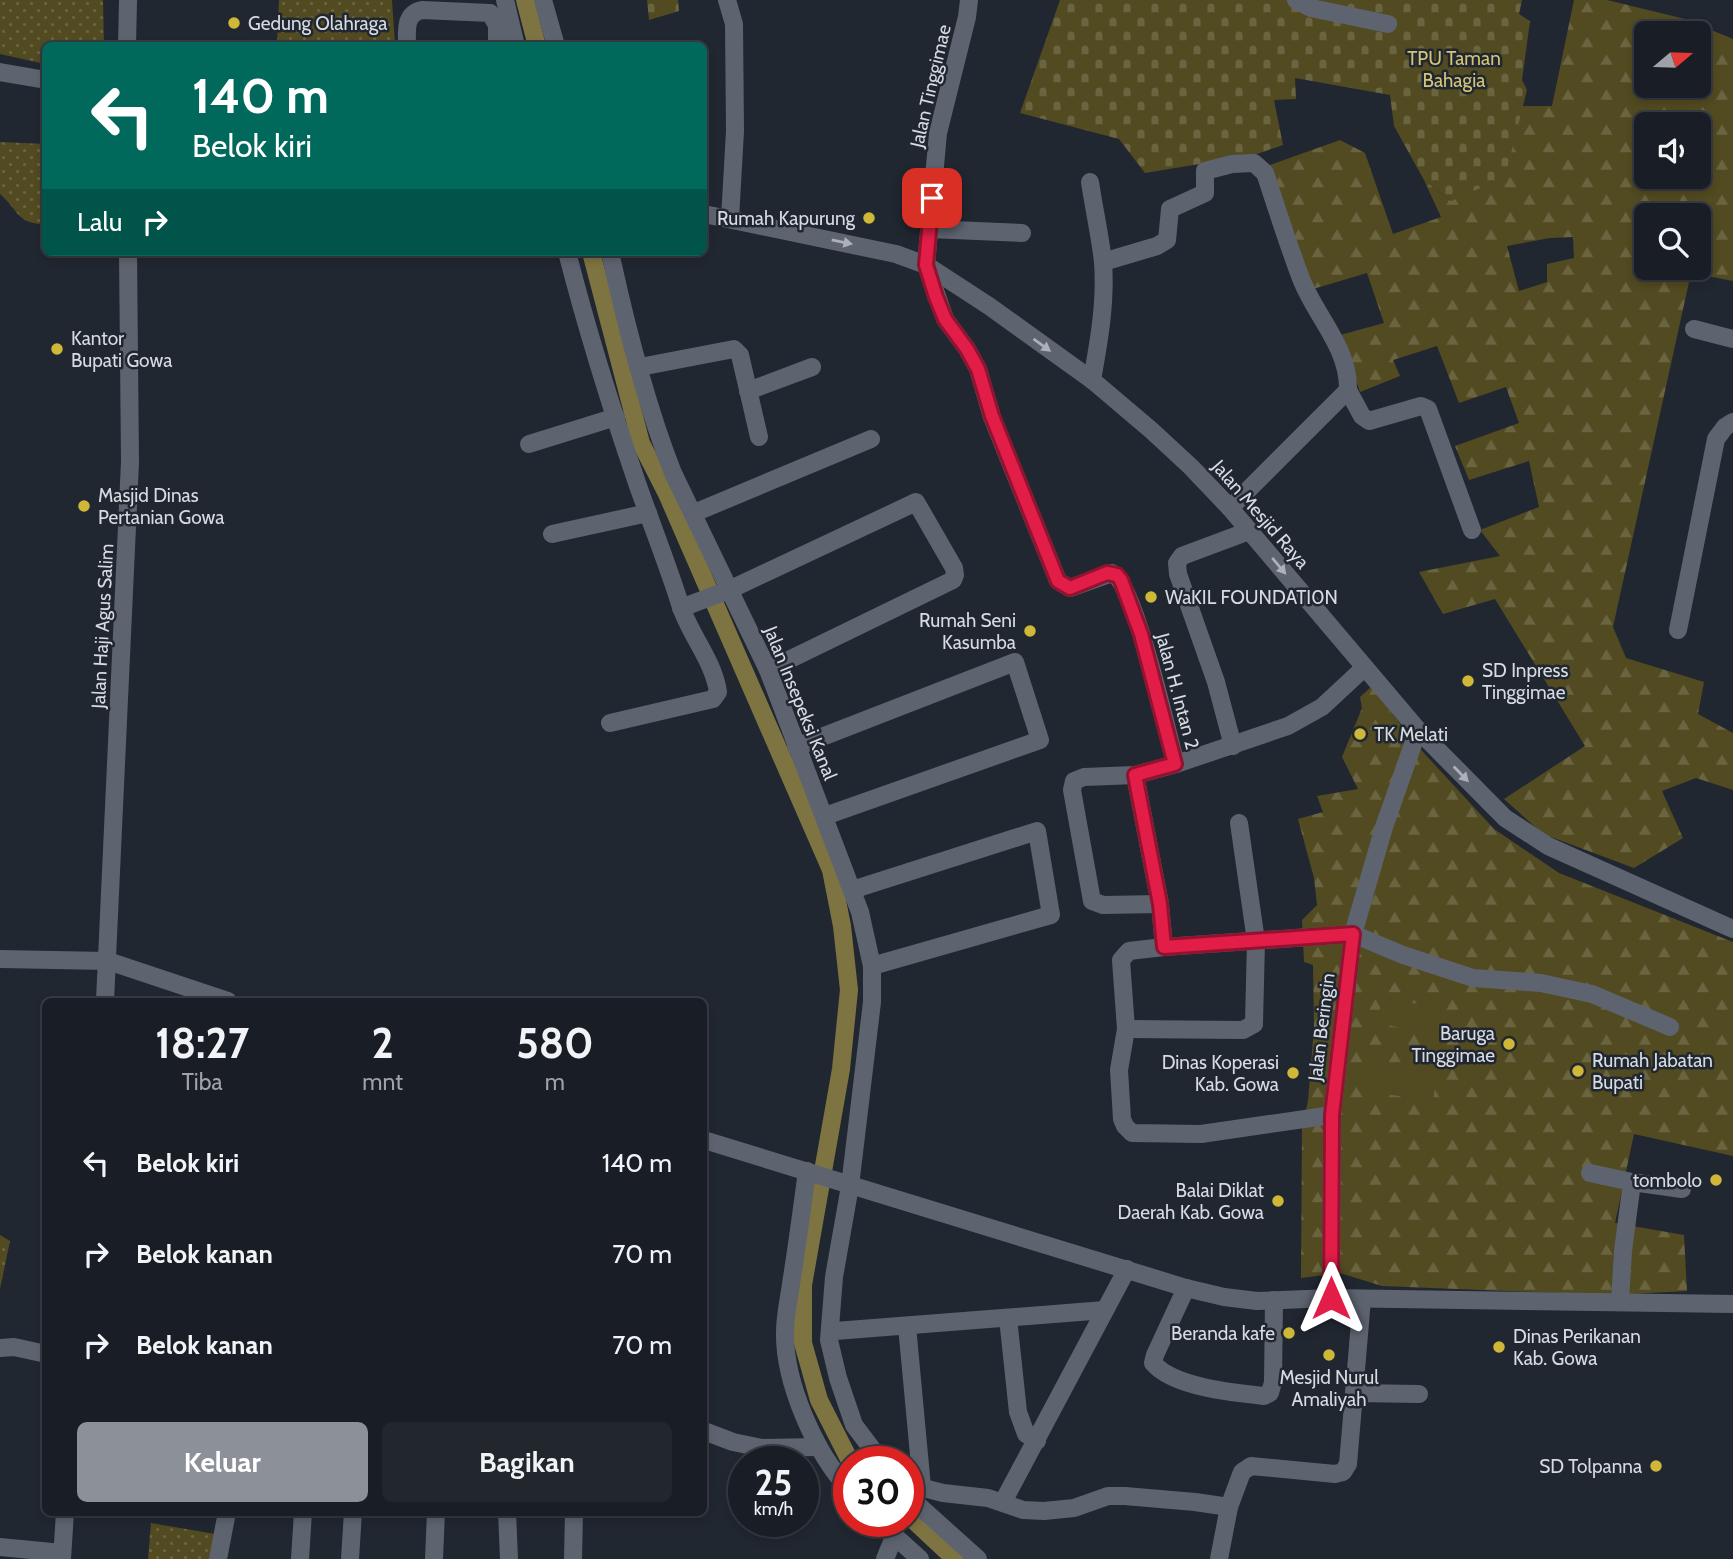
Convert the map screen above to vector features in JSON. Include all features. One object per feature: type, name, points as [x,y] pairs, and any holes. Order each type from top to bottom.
[{"type":"street","points":[[127,42],[128,0]]},
{"type":"street","points":[[505,0],[515,42]]},
{"type":"street","points":[[543,0],[555,42]]},
{"type":"street","points":[[727,0],[734,24],[735,131],[730,219]]},
{"type":"street","name":"Jalan Tinggimae","points":[[926,265],[938,133],[969,0]]},
{"type":"street","points":[[1296,0],[1311,8],[1388,24]]},
{"type":"street","points":[[407,42],[409,19],[422,10],[490,13],[497,25],[497,42]]},
{"type":"street","points":[[0,72],[42,79]]},
{"type":"street","points":[[1103,262],[1157,246],[1167,240],[1170,209],[1205,193],[1205,171],[1232,164],[1254,163],[1265,173],[1303,282],[1341,353],[1347,368],[1348,390],[1362,416],[1369,421],[1421,407],[1428,409],[1472,530]]},
{"type":"street","points":[[1090,182],[1103,262],[1100,333],[1092,380]]},
{"type":"street","name":"Jalan Mesjid Raya","points":[[707,215],[896,254],[926,265],[1092,380],[1191,467],[1230,508],[1418,730],[1481,795],[1525,833],[1548,846],[1733,929]]},
{"type":"street","points":[[930,229],[1022,233]]},
{"type":"street","name":"Jalan Haji Agus Salim","points":[[104,998],[130,462],[128,256]]},
{"type":"street","points":[[568,256],[582,313],[648,513],[717,685],[713,699],[610,723]]},
{"type":"street","name":"Jalan Insepeksi Kanal","points":[[611,256],[660,439],[673,473],[694,513],[722,593],[768,670],[860,912],[872,966],[872,1002],[845,1183],[829,1340],[838,1378],[854,1424],[870,1446]]},
{"type":"street","name":"Jalan H. Intan 2","points":[[926,265],[945,319],[978,369],[992,416],[1058,581],[1070,588],[1112,573],[1121,580],[1141,634],[1175,764],[1288,726],[1322,708],[1364,668]]},
{"type":"street","points":[[1694,329],[1733,339]]},
{"type":"street","points":[[640,368],[734,349],[740,355],[759,437]]},
{"type":"street","points":[[748,391],[812,367]]},
{"type":"street","points":[[1230,508],[1348,390]]},
{"type":"street","points":[[529,444],[616,417]]},
{"type":"street","points":[[1678,630],[1716,439],[1725,427],[1733,422]]},
{"type":"street","points":[[694,513],[871,439]]},
{"type":"street","points":[[684,607],[722,593],[914,502],[919,504],[954,568],[955,575],[948,584],[768,670]]},
{"type":"street","points":[[552,534],[648,513]]},
{"type":"street","points":[[1233,746],[1216,682],[1178,574],[1177,563],[1182,556],[1249,531]]},
{"type":"street","points":[[796,747],[1015,662],[1040,740],[824,816]]},
{"type":"street","name":"Jalan Beringin","points":[[1331,1298],[1332,1115],[1353,934],[1384,827],[1418,730]]},
{"type":"street","points":[[1160,904],[1094,903],[1090,896],[1072,784],[1084,777],[1135,775],[1175,764]]},
{"type":"street","points":[[1135,775],[1160,904],[1164,947]]},
{"type":"street","points":[[1126,1029],[1243,1030],[1252,1026],[1256,1019],[1256,941],[1238,823]]},
{"type":"street","points":[[852,890],[1037,831],[1051,915],[872,966]]},
{"type":"street","points":[[1332,1115],[1201,1134],[1132,1133],[1122,1119],[1120,1092],[1119,1070],[1126,1029],[1122,958],[1129,951],[1164,947],[1353,934],[1473,978],[1541,983],[1592,993],[1670,1027]]},
{"type":"street","points":[[0,959],[108,961],[220,998]]},
{"type":"street","points":[[707,1141],[1223,1297],[1274,1300],[1331,1298],[1733,1304]]},
{"type":"street","points":[[810,1172],[785,1332],[788,1365],[802,1412],[818,1446]]},
{"type":"street","points":[[1590,1173],[1682,1189]]},
{"type":"street","points":[[1620,1301],[1632,1182]]},
{"type":"street","points":[[1003,1502],[1127,1269]]},
{"type":"street","points":[[1186,1288],[1153,1363],[1171,1375],[1219,1392],[1264,1396],[1270,1393],[1273,1382],[1274,1300]]},
{"type":"street","points":[[1219,1559],[1229,1507],[1242,1472],[1251,1466],[1335,1474],[1343,1472],[1348,1464],[1363,1299]]},
{"type":"street","points":[[835,1331],[1105,1310]]},
{"type":"street","points":[[1008,1318],[1020,1423],[1026,1434],[1037,1441]]},
{"type":"street","points":[[907,1326],[911,1446]]},
{"type":"street","points":[[0,1348],[14,1347],[42,1353]]},
{"type":"street","points":[[1354,1393],[1419,1394]]},
{"type":"street","points":[[707,1432],[752,1446]]},
{"type":"street","points":[[819,1449],[833,1473]]},
{"type":"street","points":[[924,1490],[1003,1502],[1023,1510],[1073,1508],[1108,1496],[1229,1507]]},
{"type":"street","points":[[924,1510],[978,1559]]},
{"type":"street","points":[[0,1546],[62,1556],[65,1516]]},
{"type":"street","points":[[218,1559],[226,1516]]},
{"type":"street","points":[[300,1559],[303,1516]]},
{"type":"street","points":[[350,1559],[353,1516]]},
{"type":"street","points":[[434,1559],[436,1516]]},
{"type":"street","points":[[507,1516],[509,1559]]},
{"type":"street","points":[[573,1559],[574,1516]]},
{"type":"street","points":[[886,1559],[894,1537],[920,1559]]},
{"type":"green space","points":[[0,0],[103,0],[104,42],[42,42],[42,63],[0,54]]},
{"type":"green space","points":[[279,0],[392,0],[395,42],[277,42]]},
{"type":"green space","points":[[647,0],[678,0],[679,11],[649,20]]},
{"type":"green space","name":"TPU Taman Bahagia","points":[[1060,0],[1522,0],[1519,14],[1530,21],[1522,80],[1527,90],[1505,177],[1451,201],[1424,180],[1394,126],[1390,95],[1295,78],[1296,99],[1274,100],[1283,145],[1254,155],[1145,173],[1119,139],[1020,113]]},
{"type":"green space","points":[[1574,0],[1607,0],[1690,21],[1634,21],[1634,98],[1712,98],[1712,30],[1733,39],[1733,281],[1711,277],[1711,203],[1634,203],[1634,280],[1689,280],[1613,627],[1626,658],[1704,682],[1698,714],[1733,733],[1733,790],[1696,778],[1662,791],[1683,838],[1634,868],[1543,834],[1504,799],[1585,746],[1495,599],[1443,614],[1419,572],[1500,556],[1480,530],[1539,507],[1529,461],[1469,480],[1455,446],[1519,423],[1506,387],[1459,403],[1437,346],[1393,360],[1400,376],[1360,392],[1340,335],[1384,323],[1367,273],[1313,289],[1267,166],[1340,140],[1365,153],[1393,234],[1441,217],[1424,180],[1451,201],[1521,106],[1552,106]],"holes":[[[1573,237],[1574,258],[1547,264],[1547,282],[1519,291],[1507,246],[1550,238]]]},
{"type":"green space","points":[[0,142],[42,144],[42,224],[28,221],[18,215],[0,194]]},
{"type":"green space","points":[[1371,687],[1423,752],[1494,829],[1559,873],[1733,942],[1733,1156],[1634,1134],[1615,1223],[1684,1235],[1687,1291],[1612,1295],[1382,1286],[1340,1273],[1301,1278],[1302,1128],[1308,1101],[1314,1027],[1313,965],[1304,962],[1302,920],[1317,905],[1314,878],[1298,819],[1323,812],[1317,796],[1358,789],[1342,757],[1362,708],[1360,697]]},
{"type":"green space","points":[[1382,997],[1442,1009],[1437,1035],[1377,1023]]},
{"type":"green space","points":[[1369,1063],[1437,1073],[1433,1101],[1365,1091]]},
{"type":"green space","points":[[0,1235],[10,1241],[0,1289]]},
{"type":"green space","points":[[151,1523],[215,1534],[213,1559],[148,1559]]},
{"type":"waterway","points":[[525,0],[536,42]]},
{"type":"waterway","points":[[592,256],[641,443],[667,494],[831,870],[842,926],[849,990],[841,1069],[803,1285],[803,1343],[819,1400],[842,1446]]},
{"type":"waterway","points":[[924,1530],[955,1559]]},
{"type":"place","name":"Gedung Olahraga","points":[[234,23]]},
{"type":"place","name":"Rumah Kapurung","points":[[869,218]]},
{"type":"place","name":"Kantor Bupati Gowa","points":[[57,349]]},
{"type":"place","name":"Masjid Dinas Pertanian Gowa","points":[[84,506]]},
{"type":"place","name":"WaKIL FOUNDATI0N","points":[[1151,597]]},
{"type":"place","name":"Rumah Seni Kasumba","points":[[1030,631]]},
{"type":"place","name":"SD Inpress Tinggimae","points":[[1468,681]]},
{"type":"place","name":"TK Melati","points":[[1360,734]]},
{"type":"place","name":"Baruga Tinggimae","points":[[1509,1044]]},
{"type":"place","name":"Rumah Jabatan Bupati","points":[[1578,1071]]},
{"type":"place","name":"Dinas Koperasi Kab. Gowa","points":[[1293,1073]]},
{"type":"place","name":"tombolo","points":[[1716,1180]]},
{"type":"place","name":"Balai Diklat Daerah Kab. Gowa","points":[[1278,1201]]},
{"type":"place","name":"Beranda kafe","points":[[1289,1333]]},
{"type":"place","name":"Dinas Perikanan Kab. Gowa","points":[[1499,1347]]},
{"type":"place","name":"Mesjid Nurul Amaliyah","points":[[1329,1355]]},
{"type":"place","name":"SD Tolpanna","points":[[1656,1466]]},
{"type":"route","points":[[932,198],[926,265],[936,297],[945,319],[978,369],[992,416],[1058,581],[1070,588],[1107,573],[1117,575],[1141,634],[1175,764],[1135,775],[1160,904],[1164,947],[1353,934],[1332,1115],[1331,1298]]}]
